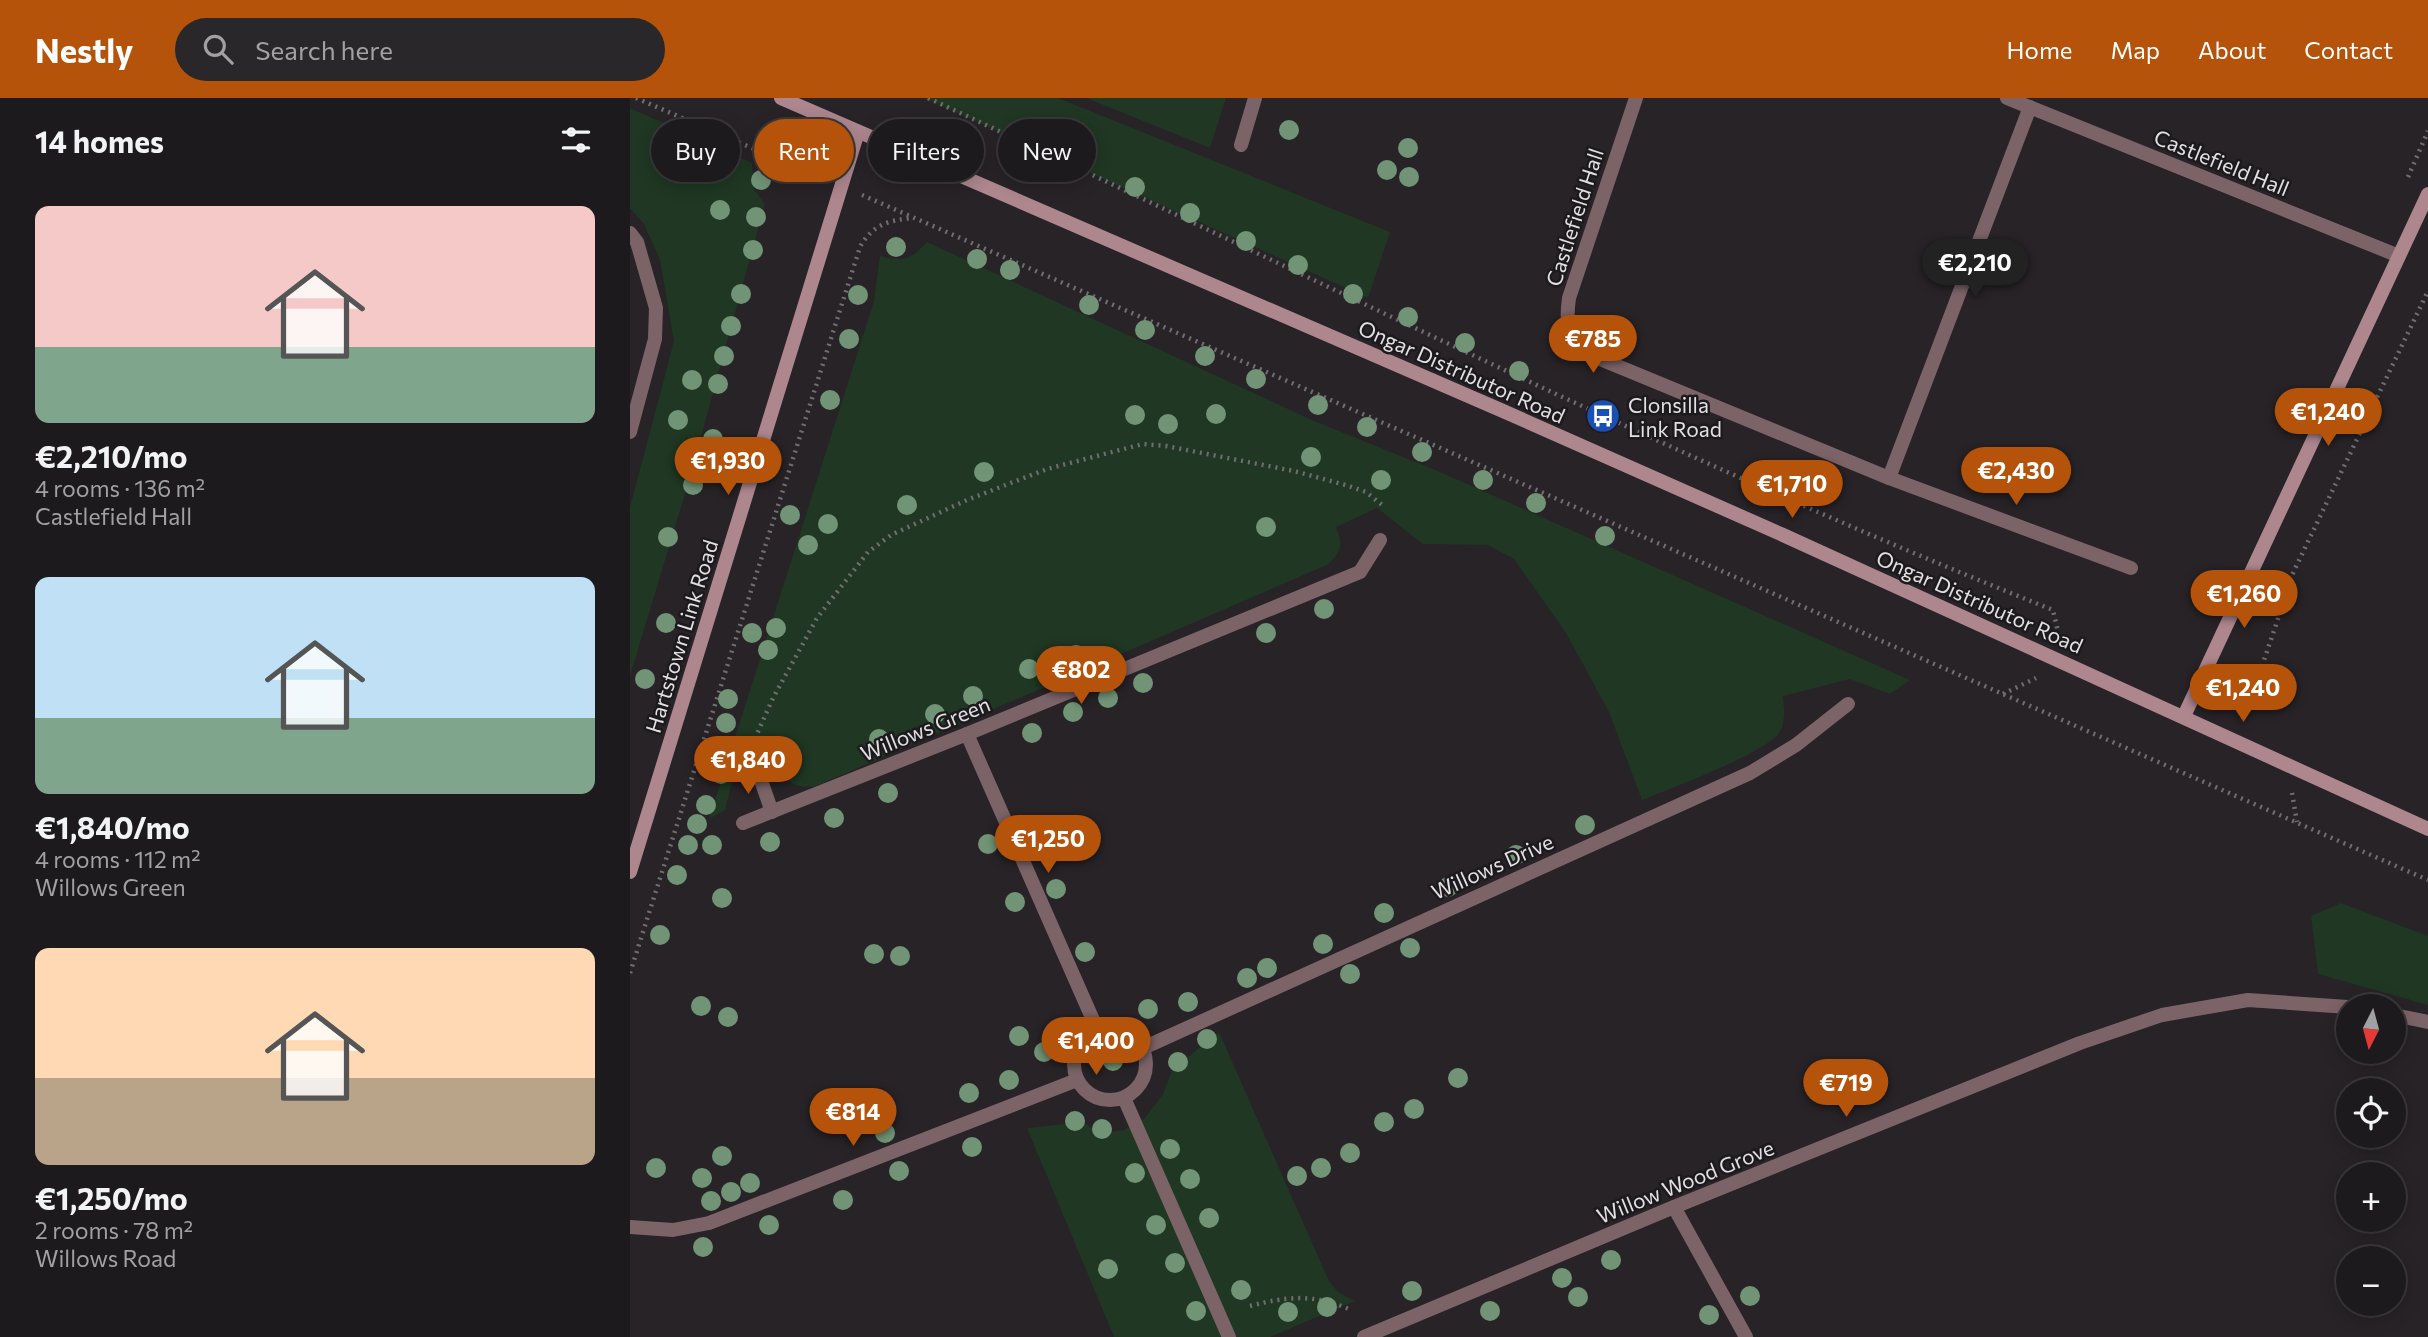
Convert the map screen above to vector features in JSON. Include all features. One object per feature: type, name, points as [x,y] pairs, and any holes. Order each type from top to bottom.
[{"type":"street","name":"Ongar Distributor Road","points":[[781,98],[1503,411],[2184,716],[2428,830]]},
{"type":"street","points":[[1241,145],[1255,98]]},
{"type":"street","name":"Castlefield Hall","points":[[1636,98],[1569,298],[1566,320],[1570,334],[1581,348],[1593,356],[1889,478],[2131,568]]},
{"type":"street","name":"Castlefield Hall","points":[[2007,98],[2399,256]]},
{"type":"street","points":[[1889,478],[2030,107]]},
{"type":"street","name":"Hartstown Link Road","points":[[630,872],[858,132]]},
{"type":"street","points":[[2184,716],[2428,194]]},
{"type":"street","points":[[630,233],[637,242],[656,308],[655,339],[630,432]]},
{"type":"street","name":"Willows Green","points":[[743,823],[1360,572],[1380,540]]},
{"type":"street","name":"Willows Drive","points":[[1143,1048],[1750,773],[1796,745],[1849,704]]},
{"type":"street","points":[[967,734],[1097,1029]]},
{"type":"street","points":[[757,769],[772,812]]},
{"type":"street","name":"Willow Wood Grove","points":[[1364,1337],[1674,1207],[2080,1043],[2162,1015],[2248,1000],[2336,1006]]},
{"type":"street","points":[[2406,1017],[2428,1022]]},
{"type":"street","points":[[1119,1028],[1137,1039],[1143,1048],[1146,1070],[1142,1082],[1124,1098],[1102,1100],[1092,1096],[1077,1080],[1073,1069],[1078,1045],[1097,1029],[1119,1028]]},
{"type":"street","points":[[630,1227],[673,1230],[709,1223],[1077,1080]]},
{"type":"street","points":[[1124,1098],[1229,1337]]},
{"type":"street","points":[[1674,1207],[1746,1337]]},
{"type":"path","points":[[636,98],[2428,880]]},
{"type":"path","points":[[928,98],[1606,418],[1843,524],[2047,607]]},
{"type":"path","points":[[630,973],[860,247],[866,235],[879,225],[894,219],[914,218]]},
{"type":"path","points":[[2258,668],[2261,669],[2282,607],[2281,598],[2428,291]]},
{"type":"path","points":[[751,746],[773,698],[817,618],[868,552],[891,534],[967,500],[1047,469],[1143,444],[1166,446],[1294,471],[1349,486],[1366,492],[1382,505]]},
{"type":"path","points":[[2236,605],[2281,598]]},
{"type":"path","points":[[1250,1306],[1306,1297],[1318,1298],[1349,1309]]},
{"type":"green space","points":[[924,98],[1058,98],[1390,232],[1368,298],[1096,175],[1096,119],[998,119],[998,131],[984,125],[984,119],[971,119]]},
{"type":"green space","points":[[1086,98],[1226,98],[1210,148]]},
{"type":"green space","points":[[630,108],[654,119],[651,119],[651,182],[740,182],[740,158],[752,163],[754,189],[765,204],[688,484],[630,676],[630,507],[674,341],[660,260],[644,224],[630,208]]},
{"type":"green space","points":[[927,242],[1312,420],[1440,472],[1910,680],[1890,694],[1850,679],[1783,696],[1783,725],[1770,741],[1716,770],[1642,800],[1609,712],[1566,633],[1514,559],[1488,545],[1423,544],[1377,508],[1336,527],[1340,547],[1329,564],[816,786],[798,786],[792,783],[784,774],[774,753],[733,778],[725,810],[709,819],[874,301],[880,256],[906,258]]},
{"type":"green space","points":[[2341,903],[2428,936],[2428,1005],[2406,999],[2406,994],[2389,994],[2318,974],[2311,916]]},
{"type":"green space","points":[[1219,1032],[1329,1281],[1338,1292],[1355,1301],[1270,1337],[1114,1337],[1027,1128],[1083,1122],[1099,1133],[1124,1130],[1145,1118],[1163,1094],[1172,1070]]},
{"type":"place","name":"Clonsilla Link Road","points":[[1603,416]]}]
